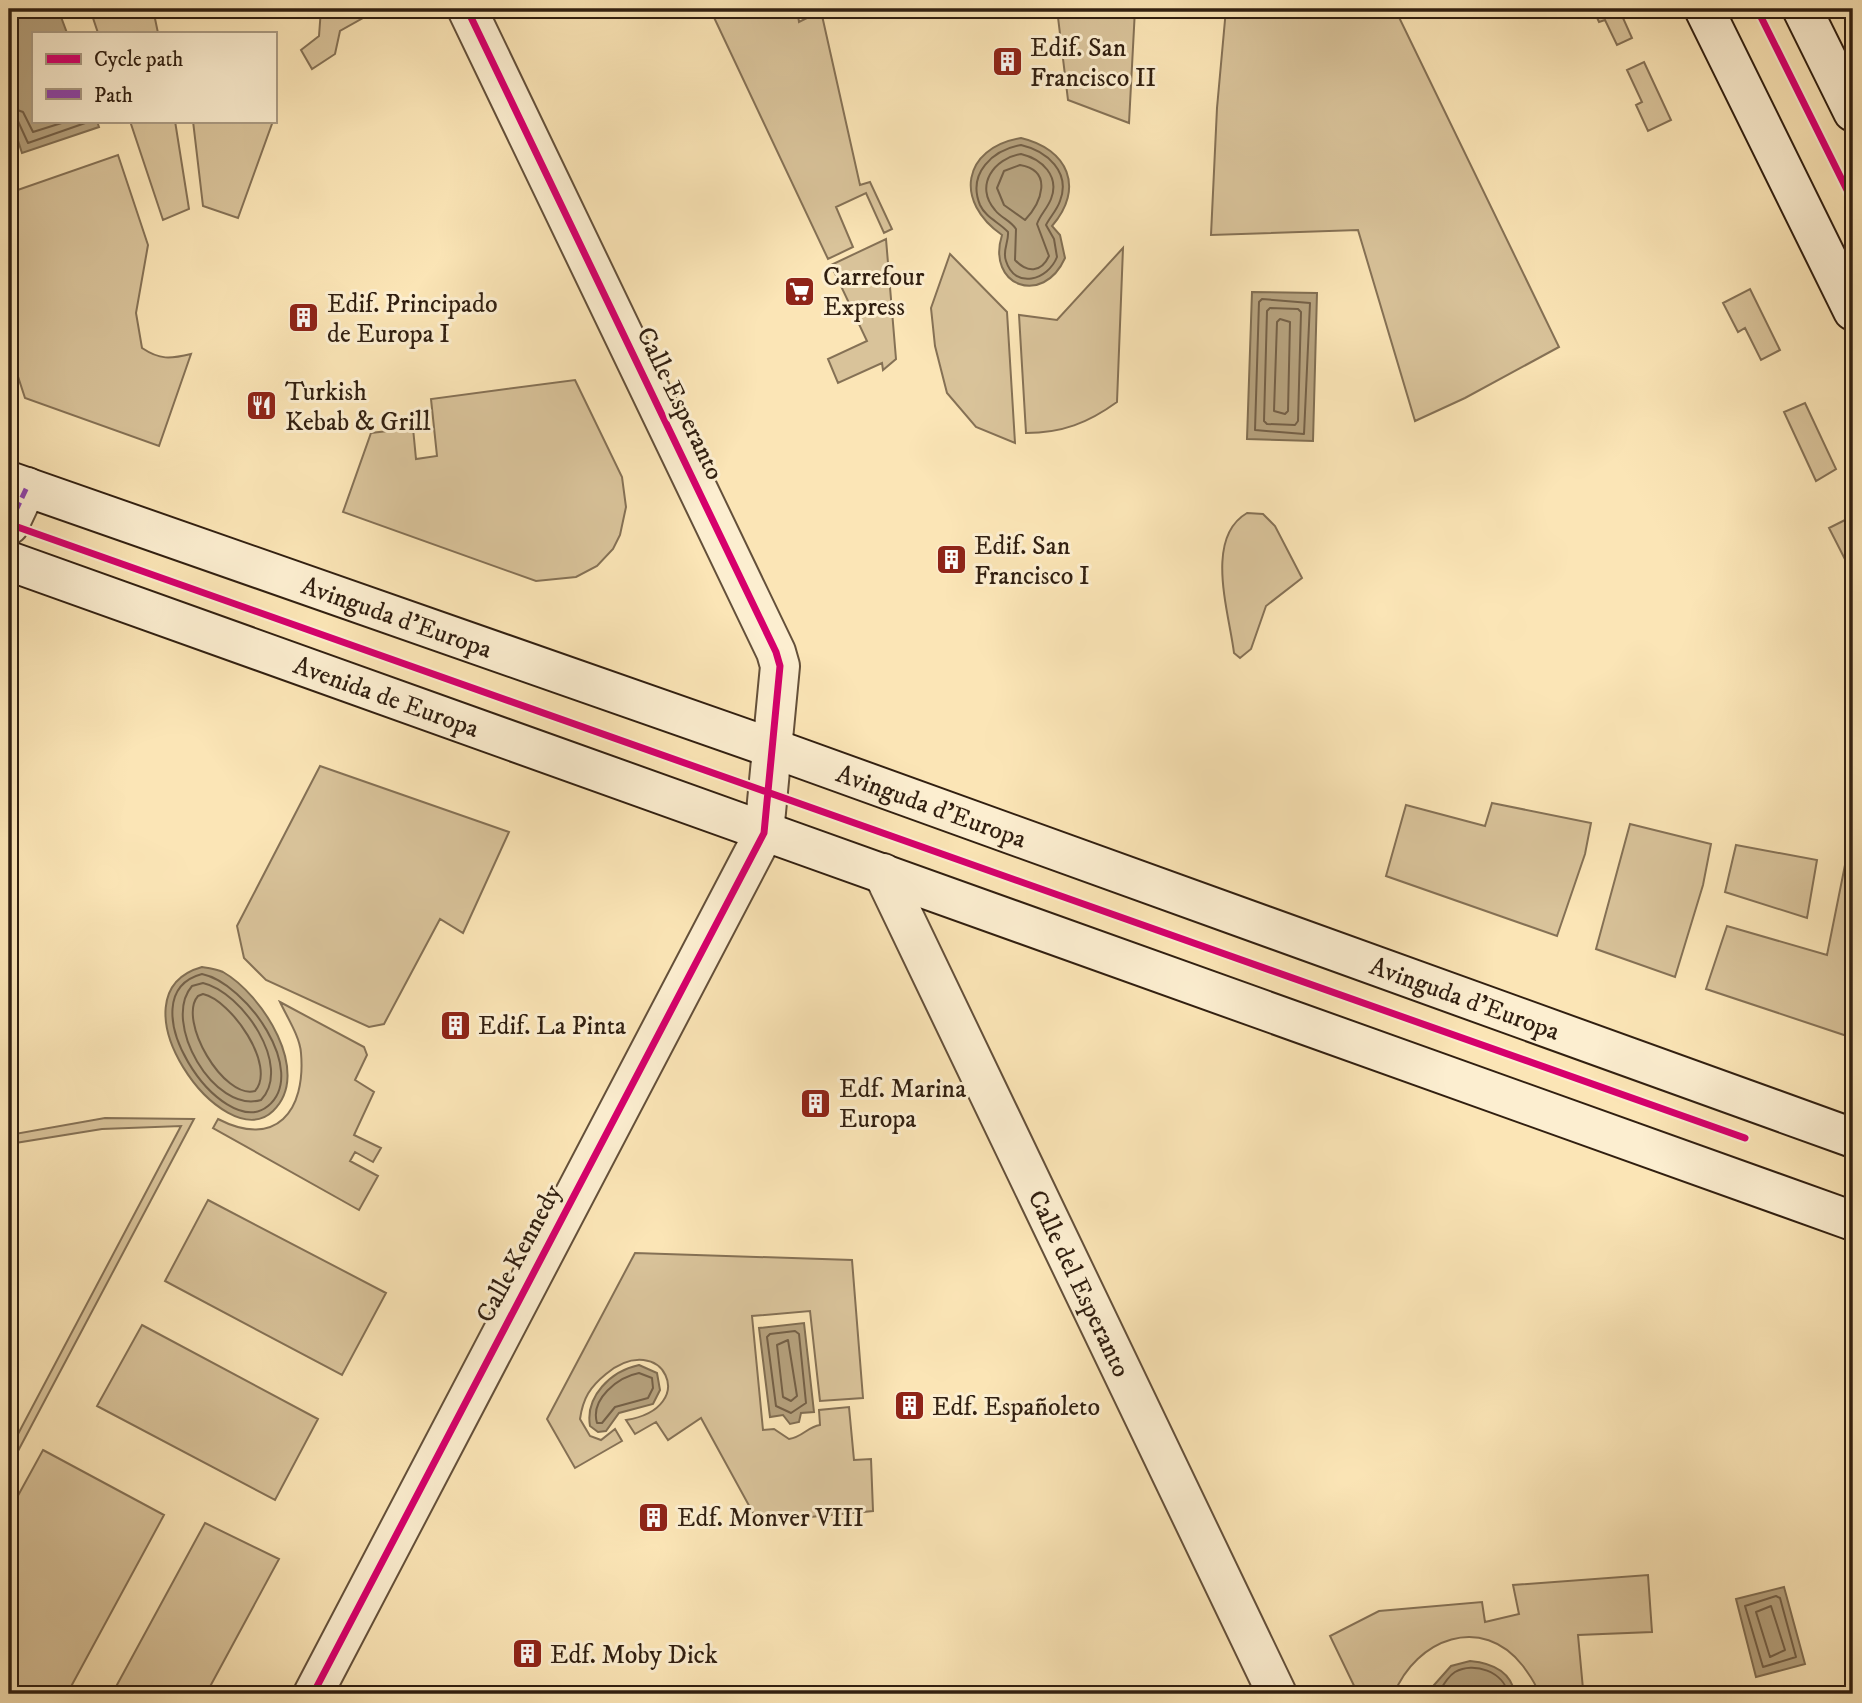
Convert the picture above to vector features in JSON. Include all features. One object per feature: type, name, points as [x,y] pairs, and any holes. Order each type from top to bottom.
[{"type":"main road","name":"Calle Esperanto","points":[[467,9],[776,652],[780,666],[764,833]]},
{"type":"main road","points":[[1704,9],[1853,311]]},
{"type":"main road","points":[[1802,9],[1853,112]]},
{"type":"main road","name":"Avinguda d'Europa","points":[[18,484],[772,748],[1853,1138]]},
{"type":"main road","points":[[9,525],[18,484]]},
{"type":"main road","name":"Avenida de Europa","points":[[9,561],[764,833]]},
{"type":"main road","points":[[764,833],[883,873],[1853,1221]]},
{"type":"main road","name":"Calle Kennedy","points":[[313,1694],[764,833]]},
{"type":"main road","name":"Calle del Esperanto","points":[[883,873],[1276,1694]]},
{"type":"shaded area","points":[[90,9],[153,9],[158,32],[98,32]]},
{"type":"shaded area","points":[[321,9],[379,9],[340,31],[335,54],[312,69],[301,50],[319,36]]},
{"type":"shaded area","points":[[710,9],[797,9],[799,22],[821,11],[860,185],[870,182],[892,229],[884,233],[866,193],[836,207],[853,247],[828,259]]},
{"type":"shaded area","points":[[1057,9],[1135,9],[1129,123],[1068,100]]},
{"type":"shaded area","points":[[1226,9],[1395,9],[1559,347],[1465,398],[1415,421],[1358,230],[1211,235],[1217,108]]},
{"type":"shaded area","points":[[1593,9],[1619,9],[1632,38],[1617,45],[1605,20],[1599,22]]},
{"type":"shaded area","points":[[1644,62],[1671,120],[1648,131],[1636,105],[1642,102],[1627,70]]},
{"type":"shaded area","points":[[130,122],[175,122],[189,209],[163,220]]},
{"type":"shaded area","points":[[193,122],[273,122],[238,218],[203,206]]},
{"type":"shaded area","points":[[118,155],[148,245],[136,313],[142,348],[154,355],[165,357],[191,354],[159,446],[25,398],[9,349],[9,193]]},
{"type":"shaded area","points":[[886,239],[896,359],[883,370],[882,363],[838,383],[828,359],[867,341],[831,265]]},
{"type":"shaded area","points":[[1123,248],[1117,402],[1096,416],[1063,429],[1026,433],[1019,315],[1057,320]]},
{"type":"shaded area","points":[[950,254],[1007,312],[1015,443],[976,427],[947,393],[935,346],[931,308]]},
{"type":"shaded area","points":[[1750,289],[1780,350],[1761,360],[1745,328],[1738,332],[1723,303]]},
{"type":"shaded area","points":[[575,380],[622,477],[626,507],[620,535],[613,549],[597,566],[576,577],[536,581],[343,512],[371,433],[413,428],[416,459],[437,456],[431,399]]},
{"type":"shaded area","points":[[1805,403],[1836,469],[1816,481],[1784,412]]},
{"type":"shaded area","points":[[1247,513],[1263,514],[1275,526],[1302,578],[1266,606],[1251,649],[1240,658],[1234,653],[1222,577],[1226,540],[1234,525]]},
{"type":"shaded area","points":[[1849,518],[1853,528],[1853,575],[1829,528]]},
{"type":"shaded area","points":[[320,766],[509,832],[463,933],[440,919],[384,1024],[369,1027],[266,980],[244,958],[237,926]]},
{"type":"shaded area","points":[[1492,803],[1591,823],[1585,854],[1557,936],[1386,876],[1406,805],[1485,826]]},
{"type":"shaded area","points":[[1630,824],[1711,844],[1703,885],[1675,977],[1596,949]]},
{"type":"shaded area","points":[[1736,845],[1817,860],[1807,918],[1725,892]]},
{"type":"shaded area","points":[[1845,865],[1853,867],[1853,1038],[1706,989],[1727,926],[1827,955]]},
{"type":"shaded area","points":[[280,1002],[364,1047],[367,1055],[355,1080],[374,1092],[354,1135],[381,1148],[373,1162],[355,1152],[350,1161],[378,1176],[359,1210],[213,1128],[218,1119],[238,1127],[256,1130],[271,1127],[283,1119],[292,1107],[301,1074],[301,1053],[296,1034]]},
{"type":"shaded area","points":[[105,1118],[194,1119],[9,1468],[9,1451],[181,1126],[102,1129],[9,1144],[9,1135]]},
{"type":"shaded area","points":[[208,1200],[386,1293],[342,1375],[165,1281]]},
{"type":"shaded area","points":[[635,1253],[852,1260],[863,1398],[820,1401],[810,1311],[752,1316],[763,1430],[774,1429],[789,1439],[794,1438],[820,1425],[819,1410],[849,1407],[854,1460],[871,1459],[873,1511],[758,1522],[701,1418],[668,1440],[656,1422],[635,1434],[626,1420],[649,1413],[663,1401],[668,1388],[666,1375],[657,1365],[643,1360],[626,1362],[606,1374],[588,1394],[580,1419],[590,1436],[601,1440],[615,1429],[622,1441],[575,1468],[547,1419]]},
{"type":"shaded area","points":[[142,1325],[318,1419],[275,1500],[97,1406]]},
{"type":"shaded area","points":[[43,1450],[164,1515],[67,1694],[9,1694],[9,1512]]},
{"type":"shaded area","points":[[205,1523],[279,1559],[206,1694],[112,1694]]},
{"type":"shaded area","points":[[1648,1575],[1652,1632],[1578,1635],[1583,1689],[1573,1691],[1573,1694],[1539,1694],[1523,1666],[1507,1650],[1489,1640],[1470,1637],[1451,1640],[1434,1647],[1418,1659],[1404,1675],[1394,1694],[1358,1694],[1330,1636],[1379,1611],[1482,1602],[1485,1622],[1519,1614],[1513,1585]]},
{"type":"water","points":[[9,9],[58,9],[67,32],[32,32],[32,122],[97,122],[99,127],[22,153],[9,113]]},
{"type":"water","points":[[1021,138],[1050,151],[1060,161],[1069,184],[1068,198],[1052,226],[1060,235],[1065,258],[1055,273],[1044,282],[1031,286],[1019,284],[1009,278],[1002,267],[999,253],[1002,235],[987,222],[976,207],[971,192],[971,178],[976,164],[986,153],[1001,144]]},
{"type":"water","points":[[1252,292],[1317,293],[1313,441],[1247,439]]},
{"type":"water","points":[[202,967],[223,972],[253,998],[267,1016],[285,1056],[288,1076],[284,1095],[273,1111],[252,1120],[228,1113],[204,1094],[183,1067],[169,1037],[166,1008],[175,983]]},
{"type":"water","points":[[804,1323],[814,1412],[801,1413],[799,1422],[790,1424],[783,1415],[770,1417],[759,1328]]},
{"type":"water","points":[[639,1365],[657,1373],[660,1390],[653,1404],[619,1413],[606,1431],[598,1432],[590,1426],[596,1395],[610,1379]]},
{"type":"water","points":[[1784,1587],[1805,1664],[1756,1677],[1736,1599]]},
{"type":"water","points":[[1470,1661],[1493,1666],[1505,1674],[1515,1694],[1426,1694],[1451,1666]]},
{"type":"marked path","points":[[9,525],[27,487]]},
{"type":"cycle path","points":[[313,1694],[764,833],[780,666],[776,652],[467,9]]},
{"type":"cycle path","points":[[1757,9],[1853,202]]},
{"type":"cycle path","points":[[9,524],[1745,1138]]},
{"type":"place","name":"Edif. San Francisco II","points":[[1007,62]]},
{"type":"place","name":"Carrefour Express","points":[[800,291]]},
{"type":"place","name":"Edif. Principado de Europa I","points":[[304,318]]},
{"type":"place","name":"Turkish Kebab & Grill","points":[[262,406]]},
{"type":"place","name":"Edif. San Francisco I","points":[[951,560]]},
{"type":"place","name":"Edif. La Pinta","points":[[455,1025]]},
{"type":"place","name":"Edf. Marina Europa","points":[[816,1103]]},
{"type":"place","name":"Edf. Españoleto","points":[[909,1406]]},
{"type":"place","name":"Edf. Monver VIII","points":[[654,1517]]},
{"type":"place","name":"Edf. Moby Dick","points":[[527,1654]]}]
